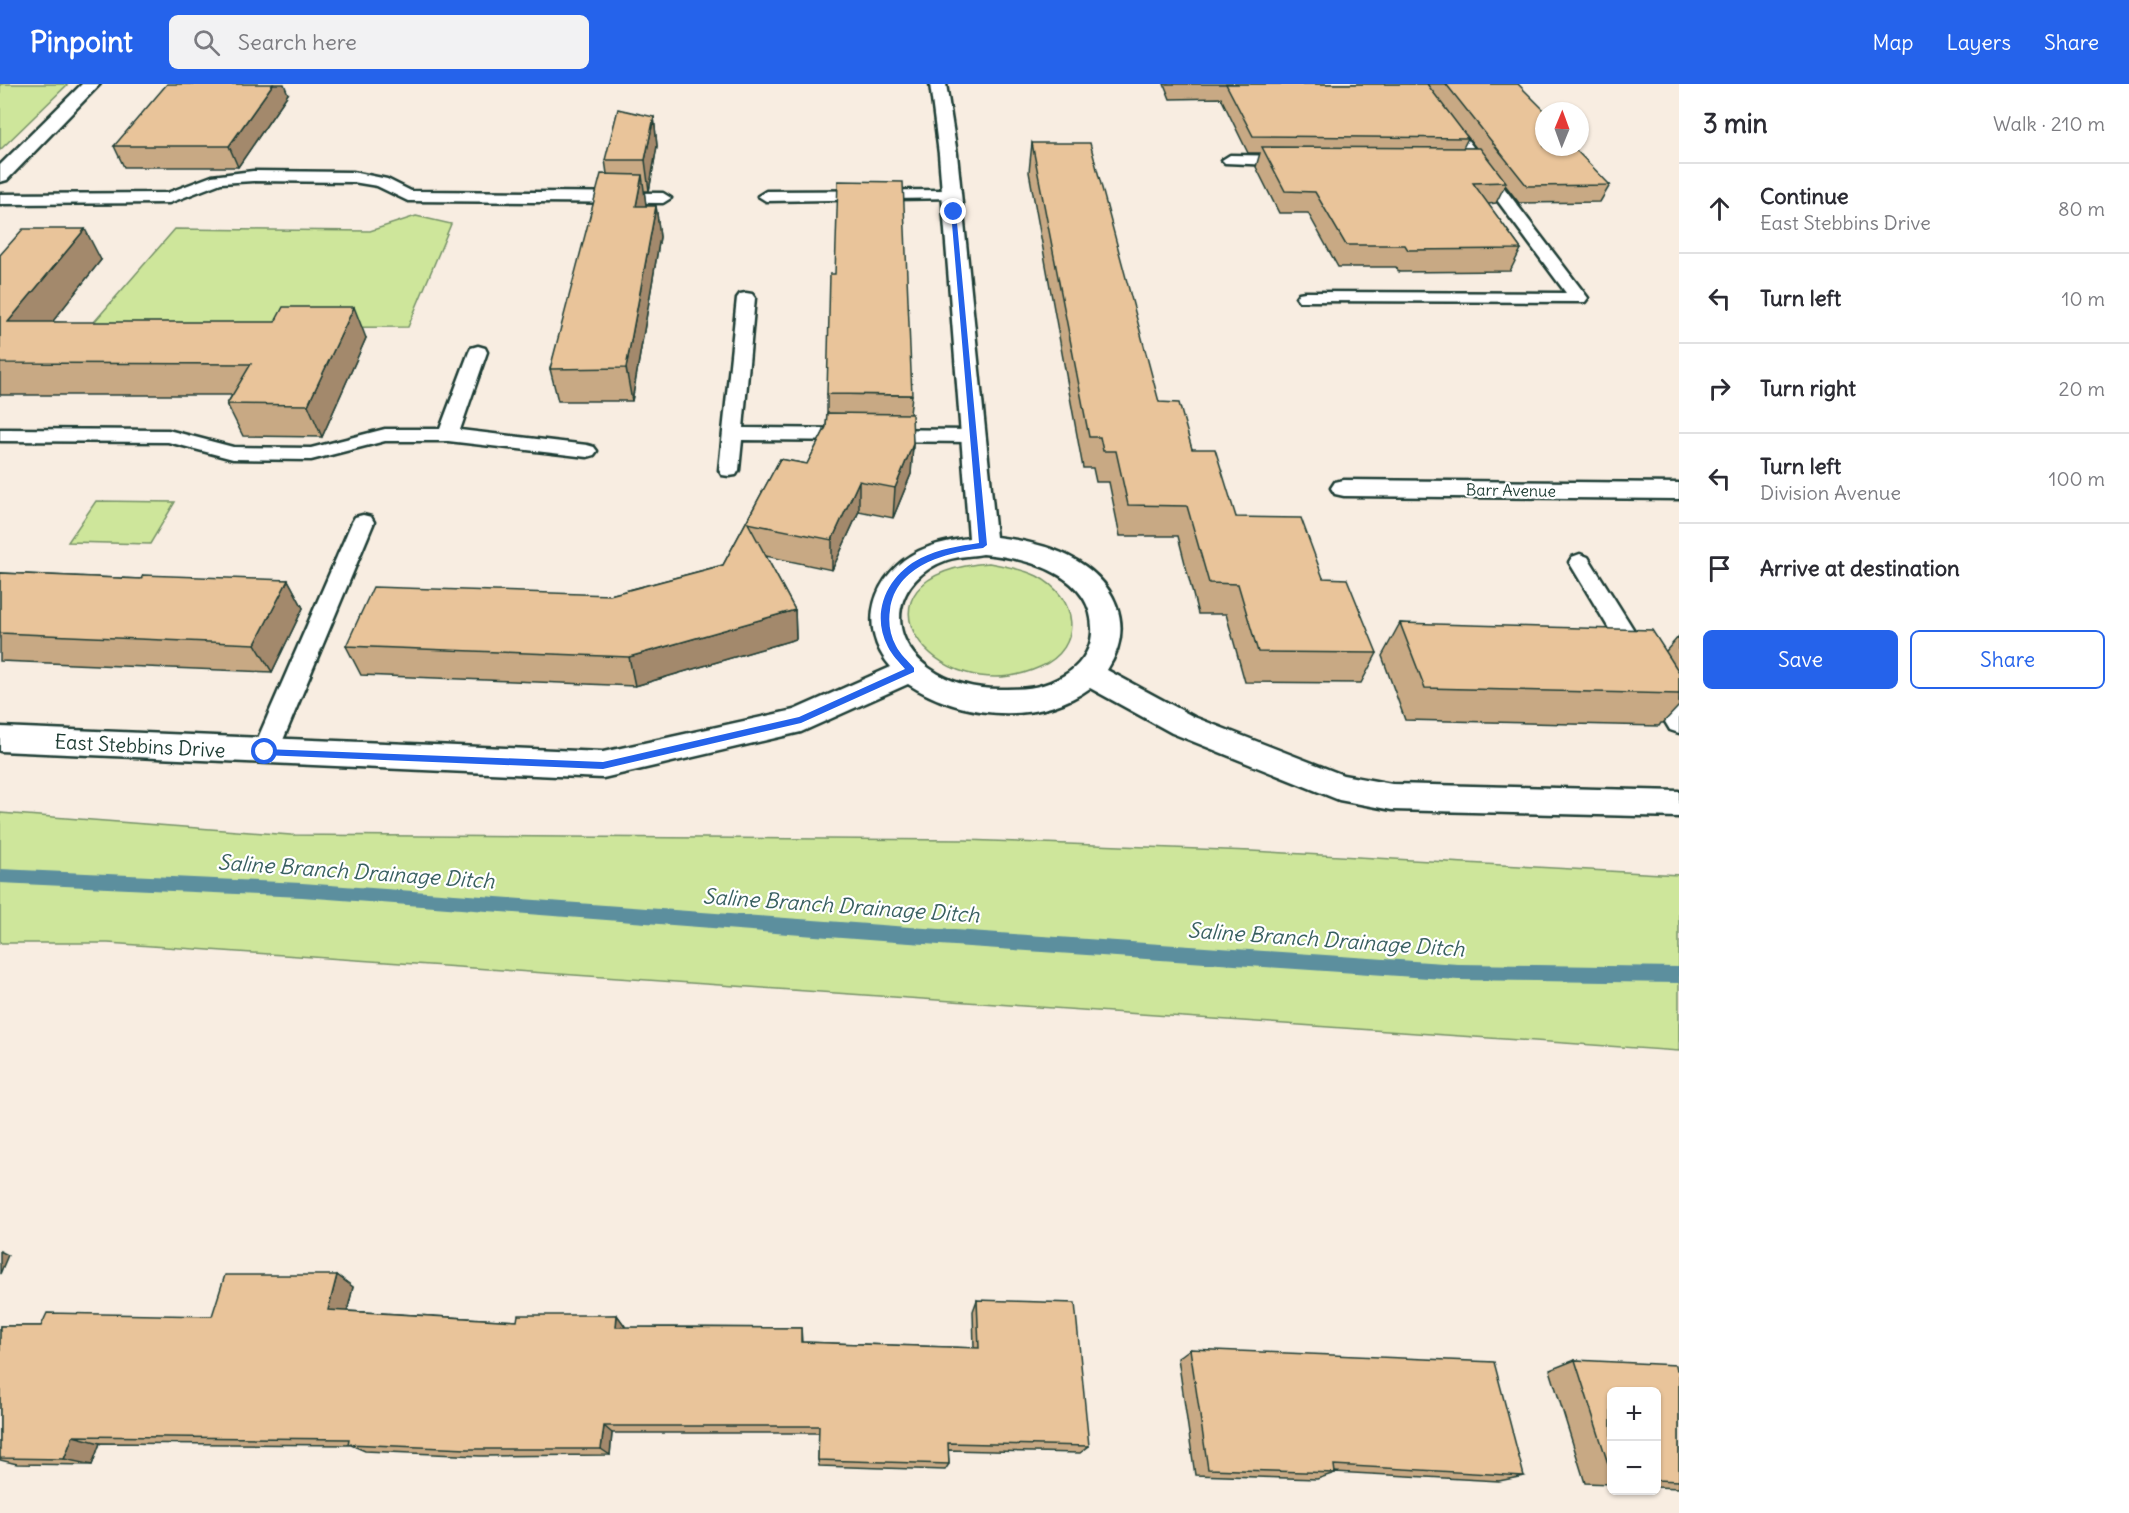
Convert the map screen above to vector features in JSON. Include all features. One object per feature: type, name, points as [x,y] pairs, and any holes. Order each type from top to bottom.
[{"type":"street","points":[[0,176],[92,84]]},
{"type":"street","points":[[938,84],[948,154],[983,545]]},
{"type":"street","name":"Barr Avenue","points":[[1344,488],[1679,491]]},
{"type":"street","points":[[983,545],[1018,548],[1052,559],[1080,576],[1100,599],[1109,624],[1105,651],[1089,674],[1060,692],[1022,701],[981,701],[942,690],[911,670],[892,647],[884,623],[887,598],[900,577],[922,561],[951,550],[983,545]]},
{"type":"street","name":"East Stebbins Drive","points":[[0,740],[603,765],[801,720],[911,670]]},
{"type":"street","points":[[1089,674],[1183,725],[1339,787],[1392,797],[1679,804]]},
{"type":"lane","points":[[1305,297],[1579,298],[1418,84]]},
{"type":"lane","points":[[1230,160],[1312,161]]},
{"type":"lane","points":[[1452,162],[1476,162]]},
{"type":"lane","points":[[0,199],[169,198],[218,179],[253,176],[353,177],[381,182],[408,196],[663,198]]},
{"type":"lane","points":[[766,196],[952,195]]},
{"type":"lane","points":[[729,470],[746,298]]},
{"type":"lane","points":[[448,435],[478,352]]},
{"type":"lane","points":[[733,434],[973,436]]},
{"type":"lane","points":[[0,435],[168,436],[233,453],[311,454],[385,435],[448,435],[587,451]]},
{"type":"lane","points":[[265,752],[363,522]]},
{"type":"lane","points":[[1580,562],[1679,723]]},
{"type":"green space","points":[[0,84],[68,84],[0,150]]},
{"type":"green space","points":[[416,216],[451,224],[408,327],[88,329],[175,229],[370,231]]},
{"type":"green space","points":[[96,501],[175,502],[150,544],[68,542]]},
{"type":"green space","points":[[989,563],[1037,576],[1051,585],[1061,596],[1068,609],[1071,622],[1070,635],[1064,647],[1054,658],[1040,667],[1001,677],[965,673],[936,658],[917,637],[909,613],[917,591],[943,573]]},
{"type":"green space","points":[[0,813],[291,835],[965,840],[1251,851],[1679,875],[1679,1051],[108,943],[0,943]]},
{"type":"building","points":[[167,84],[273,84],[229,146],[114,146]]},
{"type":"building","points":[[1226,84],[1427,84],[1468,138],[1253,136]]},
{"type":"building","points":[[1446,84],[1518,84],[1536,102],[1535,156],[1582,156],[1610,185],[1527,186]]},
{"type":"building","points":[[618,109],[654,117],[645,160],[605,160]]},
{"type":"building","points":[[1032,143],[1090,143],[1159,402],[1179,403],[1192,449],[1215,449],[1236,517],[1301,518],[1323,578],[1347,579],[1377,653],[1258,652],[1238,584],[1209,583],[1187,506],[1128,505],[1116,451],[1103,451],[1100,437],[1089,437]]},
{"type":"building","points":[[1262,147],[1480,148],[1506,182],[1473,183],[1521,249],[1408,250],[1405,245],[1346,245],[1315,192],[1285,191]]},
{"type":"building","points":[[601,174],[642,175],[636,206],[656,206],[626,368],[550,369]]},
{"type":"building","points":[[838,181],[903,182],[912,395],[827,394],[830,274],[835,274]]},
{"type":"building","points":[[23,229],[85,229],[8,322],[275,322],[283,307],[354,307],[308,405],[227,404],[251,364],[0,363],[0,255]]},
{"type":"building","points":[[827,413],[912,414],[913,444],[895,488],[859,481],[832,540],[748,523],[795,610],[629,657],[346,646],[373,587],[610,595],[723,565],[780,459],[807,464],[826,427]]},
{"type":"building","points":[[0,573],[141,579],[143,575],[288,580],[255,644],[0,633]]},
{"type":"building","points":[[1400,623],[1652,630],[1679,672],[1679,694],[1425,688]]},
{"type":"building","points":[[225,1275],[337,1275],[328,1310],[517,1321],[518,1315],[617,1315],[616,1327],[801,1328],[801,1342],[979,1348],[977,1300],[1075,1303],[1089,1446],[948,1443],[949,1464],[818,1460],[819,1426],[604,1426],[601,1449],[467,1449],[348,1444],[349,1439],[73,1436],[64,1459],[0,1458],[0,1326],[41,1326],[47,1313],[212,1316]]},
{"type":"building","points":[[1190,1349],[1494,1362],[1524,1476],[1334,1465],[1335,1473],[1208,1469]]},
{"type":"building","points":[[1575,1360],[1676,1365],[1679,1370],[1679,1481],[1661,1480],[1661,1387],[1607,1387],[1607,1460]]},
{"type":"waterway","name":"Saline Branch Drainage Ditch","points":[[0,876],[302,890],[895,934],[1458,972],[1679,975]]},
{"type":"route","points":[[265,752],[603,765],[801,720],[911,670],[892,647],[884,623],[887,598],[900,577],[922,561],[951,550],[983,545],[954,212]]}]
